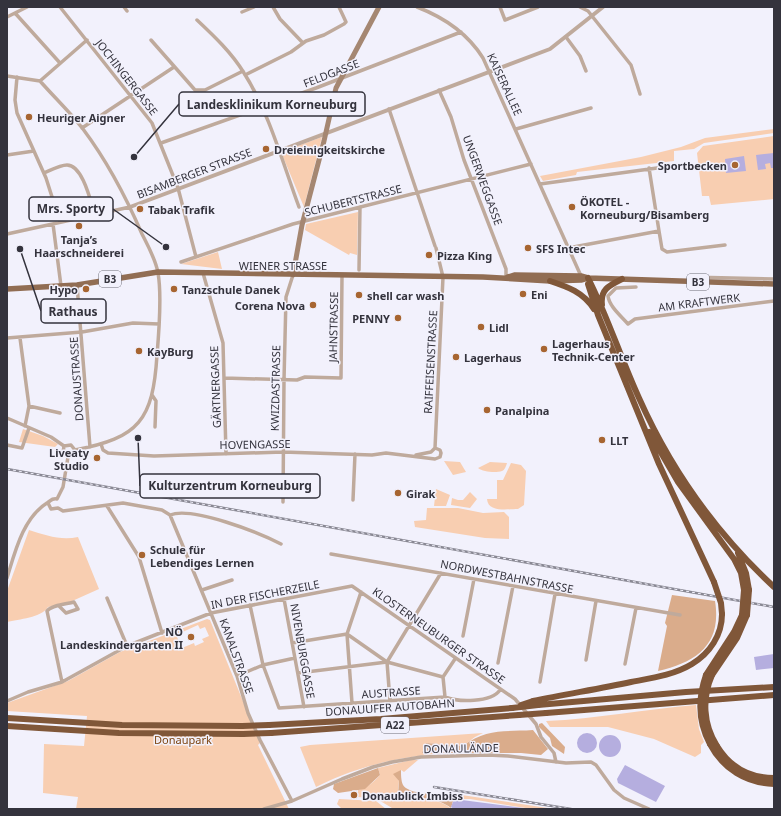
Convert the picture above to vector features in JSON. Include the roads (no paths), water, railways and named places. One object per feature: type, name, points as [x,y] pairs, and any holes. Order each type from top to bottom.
[{"type":"highway","points":[[588,278],[602,308],[631,381],[654,429],[680,474],[718,532]]},
{"type":"highway","points":[[512,708],[533,700],[640,681],[683,668],[698,660],[712,646],[719,632],[722,614],[721,603],[714,582],[661,470],[598,315],[588,286],[588,278]]},
{"type":"highway","points":[[602,308],[601,299],[605,290],[622,279]]},
{"type":"highway","points":[[550,280],[570,288],[582,295],[598,315]]},
{"type":"highway","points":[[641,419],[666,464],[718,532],[734,552],[774,587]]},
{"type":"highway","points":[[734,552],[746,590],[744,615],[737,638],[709,675],[702,691],[700,711],[703,727],[710,744],[724,764],[737,774],[755,782],[774,784]]},
{"type":"highway","points":[[709,675],[705,712],[709,729],[717,746],[727,760],[740,770],[754,776],[774,778]]},
{"type":"highway","name":"DONAUUFER AUTOBAHN","points":[[7,718],[122,725],[269,725],[381,719],[686,692],[774,687]]},
{"type":"highway","name":"DONAUUFER AUTOBAHN","points":[[7,726],[119,733],[271,733],[774,695]]},
{"type":"main road","points":[[292,275],[303,222],[326,133],[331,103],[339,80],[379,7]]},
{"type":"main road","name":"WIENER STRASSE","points":[[61,286],[77,285],[158,272],[550,280],[581,280],[588,278],[688,282],[724,281],[774,284]]},
{"type":"main road","name":"WIENER STRASSE","points":[[506,278],[515,275],[580,275],[588,278]]},
{"type":"main road","name":"B3","points":[[7,289],[61,286]]},
{"type":"street","points":[[7,17],[26,7]]},
{"type":"street","name":"JOCHINGERGASSE","points":[[60,7],[152,123],[178,188],[196,257]]},
{"type":"street","points":[[124,7],[127,11]]},
{"type":"street","points":[[242,12],[254,7]]},
{"type":"street","points":[[273,7],[280,19],[302,43]]},
{"type":"street","points":[[245,75],[291,52],[302,43],[315,36],[324,34],[346,22],[339,7]]},
{"type":"street","name":"KAISERALLEE","points":[[417,7],[444,20],[461,32],[478,50],[516,129],[580,275]]},
{"type":"street","points":[[500,7],[505,20],[538,7]]},
{"type":"street","points":[[580,7],[588,11],[631,65],[640,94]]},
{"type":"street","name":"BISAMBERGER STRASSE","points":[[7,234],[130,207],[550,49],[603,7]]},
{"type":"street","points":[[15,14],[60,63]]},
{"type":"street","points":[[197,20],[243,71],[262,108],[299,207]]},
{"type":"street","name":"FELDGASSE","points":[[161,143],[339,80],[461,32]]},
{"type":"street","points":[[566,37],[580,56],[586,71]]},
{"type":"street","points":[[40,81],[87,40]]},
{"type":"street","points":[[151,40],[192,86],[200,91],[243,71]]},
{"type":"street","points":[[82,128],[174,67]]},
{"type":"street","points":[[7,76],[40,81],[82,128],[113,176],[130,207],[158,272],[159,324],[156,376],[152,395],[143,416],[136,426],[126,434],[101,444],[75,450]]},
{"type":"street","points":[[16,77],[15,100],[17,113],[44,173],[60,222]]},
{"type":"street","name":"UNGERWEGGASSE","points":[[439,90],[451,117],[472,180],[506,269],[506,278]]},
{"type":"street","name":"KAISERALLEE","points":[[516,129],[591,108]]},
{"type":"street","name":"RAIFFEISENSTRASSE","points":[[389,109],[418,193],[443,277],[435,448]]},
{"type":"street","points":[[7,155],[34,151]]},
{"type":"street","name":"SCHUBERTSTRASSE","points":[[181,262],[303,222],[531,164]]},
{"type":"street","points":[[44,173],[67,165],[71,166],[82,178],[95,215]]},
{"type":"street","points":[[540,184],[679,165]]},
{"type":"street","points":[[649,168],[662,248],[667,252],[725,245]]},
{"type":"street","points":[[359,270],[360,207]]},
{"type":"street","points":[[53,224],[61,286]]},
{"type":"street","points":[[568,248],[659,231]]},
{"type":"street","name":"GÄRTNERGASSE","points":[[203,273],[223,342],[226,454]]},
{"type":"street","name":"KWIZDASTRASSE","points":[[283,502],[286,297],[292,275]]},
{"type":"street","name":"JAHNSTRASSE","points":[[284,380],[297,380],[305,378],[341,378],[342,276]]},
{"type":"street","points":[[724,281],[774,279]]},
{"type":"street","name":"DONAUSTRASSE","points":[[77,285],[82,332],[90,447]]},
{"type":"street","name":"AM KRAFTWERK","points":[[636,287],[616,288],[608,296],[608,300],[612,306],[628,324],[635,319],[774,301]]},
{"type":"street","points":[[7,338],[82,332],[133,323],[159,324]]},
{"type":"street","points":[[7,445],[22,448],[27,427],[28,406],[20,338]]},
{"type":"street","points":[[224,378],[284,380]]},
{"type":"street","points":[[152,395],[156,401],[155,427]]},
{"type":"street","points":[[28,406],[60,413]]},
{"type":"street","points":[[7,418],[51,437],[64,446],[71,445],[75,450]]},
{"type":"street","name":"HOVENGASSE","points":[[101,444],[103,450],[108,453],[146,456],[283,452],[355,454],[386,453],[437,459],[441,455],[440,450],[435,448]]},
{"type":"street","points":[[64,446],[63,453],[68,457]]},
{"type":"street","points":[[433,458],[431,452],[435,448]]},
{"type":"street","points":[[68,457],[73,455],[75,450]]},
{"type":"street","name":"HOVENGASSE","points":[[413,456],[431,452]]},
{"type":"street","points":[[353,500],[355,454]]},
{"type":"street","points":[[58,508],[59,504],[57,499],[63,487],[68,457]]},
{"type":"street","points":[[7,578],[22,535],[33,514],[52,499],[57,499]]},
{"type":"street","points":[[48,503],[51,509],[58,508],[66,510],[128,504],[162,510],[170,515],[182,512],[221,521],[258,533],[281,544]]},
{"type":"street","points":[[107,506],[139,557],[162,633]]},
{"type":"street","name":"KANALSTRASSE","points":[[170,515],[237,676],[246,706],[260,740],[292,801]]},
{"type":"street","name":"NORDWESTBAHNSTRASSE","points":[[331,554],[680,615]]},
{"type":"street","points":[[7,563],[12,564]]},
{"type":"street","points":[[390,701],[387,662],[441,573]]},
{"type":"street","points":[[463,636],[474,579]]},
{"type":"street","points":[[202,590],[232,580]]},
{"type":"street","name":"IN DER FISCHERZEILE","points":[[7,701],[28,692],[62,682],[127,646],[211,613],[352,586]]},
{"type":"street","name":"KLOSTERNEUBURGER STRASSE","points":[[352,586],[515,700],[534,721],[541,737],[554,753],[556,762]]},
{"type":"street","points":[[498,663],[513,586]]},
{"type":"street","points":[[352,703],[347,634],[361,592]]},
{"type":"street","points":[[540,682],[555,594]]},
{"type":"street","points":[[107,598],[127,646]]},
{"type":"street","name":"NIVENBURGGASSE","points":[[284,599],[304,707]]},
{"type":"street","points":[[586,660],[596,601]]},
{"type":"street","points":[[59,606],[66,613],[78,609],[75,602],[49,608],[47,614],[62,682]]},
{"type":"street","points":[[250,605],[263,665]]},
{"type":"street","points":[[625,664],[636,608]]},
{"type":"street","points":[[292,643],[347,634],[387,662],[443,677]]},
{"type":"street","points":[[237,676],[263,665],[295,658]]},
{"type":"street","points":[[445,697],[443,677],[456,659]]},
{"type":"street","points":[[298,673],[387,662]]},
{"type":"street","name":"AUSTRASSE","points":[[263,665],[279,708],[445,697],[452,700],[482,698],[494,696],[500,690]]},
{"type":"street","name":"DONAULÄNDE","points":[[264,809],[292,801],[373,767],[404,759],[495,755],[556,762],[593,764],[614,790],[624,798],[649,809]]},
{"type":"railway","points":[[7,469],[774,607]]},
{"type":"railway","points":[[434,787],[571,809]]},
{"type":"place","name":"Heuriger Aigner","points":[[29,117]]},
{"type":"place","name":"Dreieinigkeitskirche","points":[[266,149]]},
{"type":"place","name":"Landesklinikum Korneuburg","points":[[134,157]]},
{"type":"place","name":"Sportbecken","points":[[735,165]]},
{"type":"place","name":"ÖKOTEL - Korneuburg/Bisamberg","points":[[572,207]]},
{"type":"place","name":"Tabak Trafik","points":[[140,209]]},
{"type":"place","name":"Tanja’s Haarschneiderei","points":[[79,226]]},
{"type":"place","name":"Mrs. Sporty","points":[[166,247]]},
{"type":"place","name":"SFS Intec","points":[[528,248]]},
{"type":"place","name":"Rathaus","points":[[20,249]]},
{"type":"place","name":"Pizza King","points":[[429,255]]},
{"type":"place","name":"Hypo","points":[[86,289]]},
{"type":"place","name":"Tanzschule Danek","points":[[174,289]]},
{"type":"place","name":"Eni","points":[[523,294]]},
{"type":"place","name":"shell car wash","points":[[359,295]]},
{"type":"place","name":"Corena Nova","points":[[313,305]]},
{"type":"place","name":"PENNY","points":[[398,318]]},
{"type":"place","name":"Lidl","points":[[481,327]]},
{"type":"place","name":"Lagerhaus Technik-Center","points":[[544,349]]},
{"type":"place","name":"KayBurg","points":[[139,351]]},
{"type":"place","name":"Lagerhaus","points":[[456,357]]},
{"type":"place","name":"Panalpina","points":[[487,410]]},
{"type":"place","name":"Kulturzentrum Korneuburg","points":[[138,438]]},
{"type":"place","name":"LLT","points":[[602,440]]},
{"type":"place","name":"Liveaty Studio","points":[[97,458]]},
{"type":"place","name":"Girak","points":[[398,493]]},
{"type":"place","name":"Schule für Lebendiges Lernen","points":[[142,555]]},
{"type":"place","name":"NÖ Landeskindergarten II","points":[[191,637]]},
{"type":"place","name":"Donaublick Imbiss","points":[[354,795]]},
{"type":"park label","name":"Donaupark","points":[[183,739]]}]
